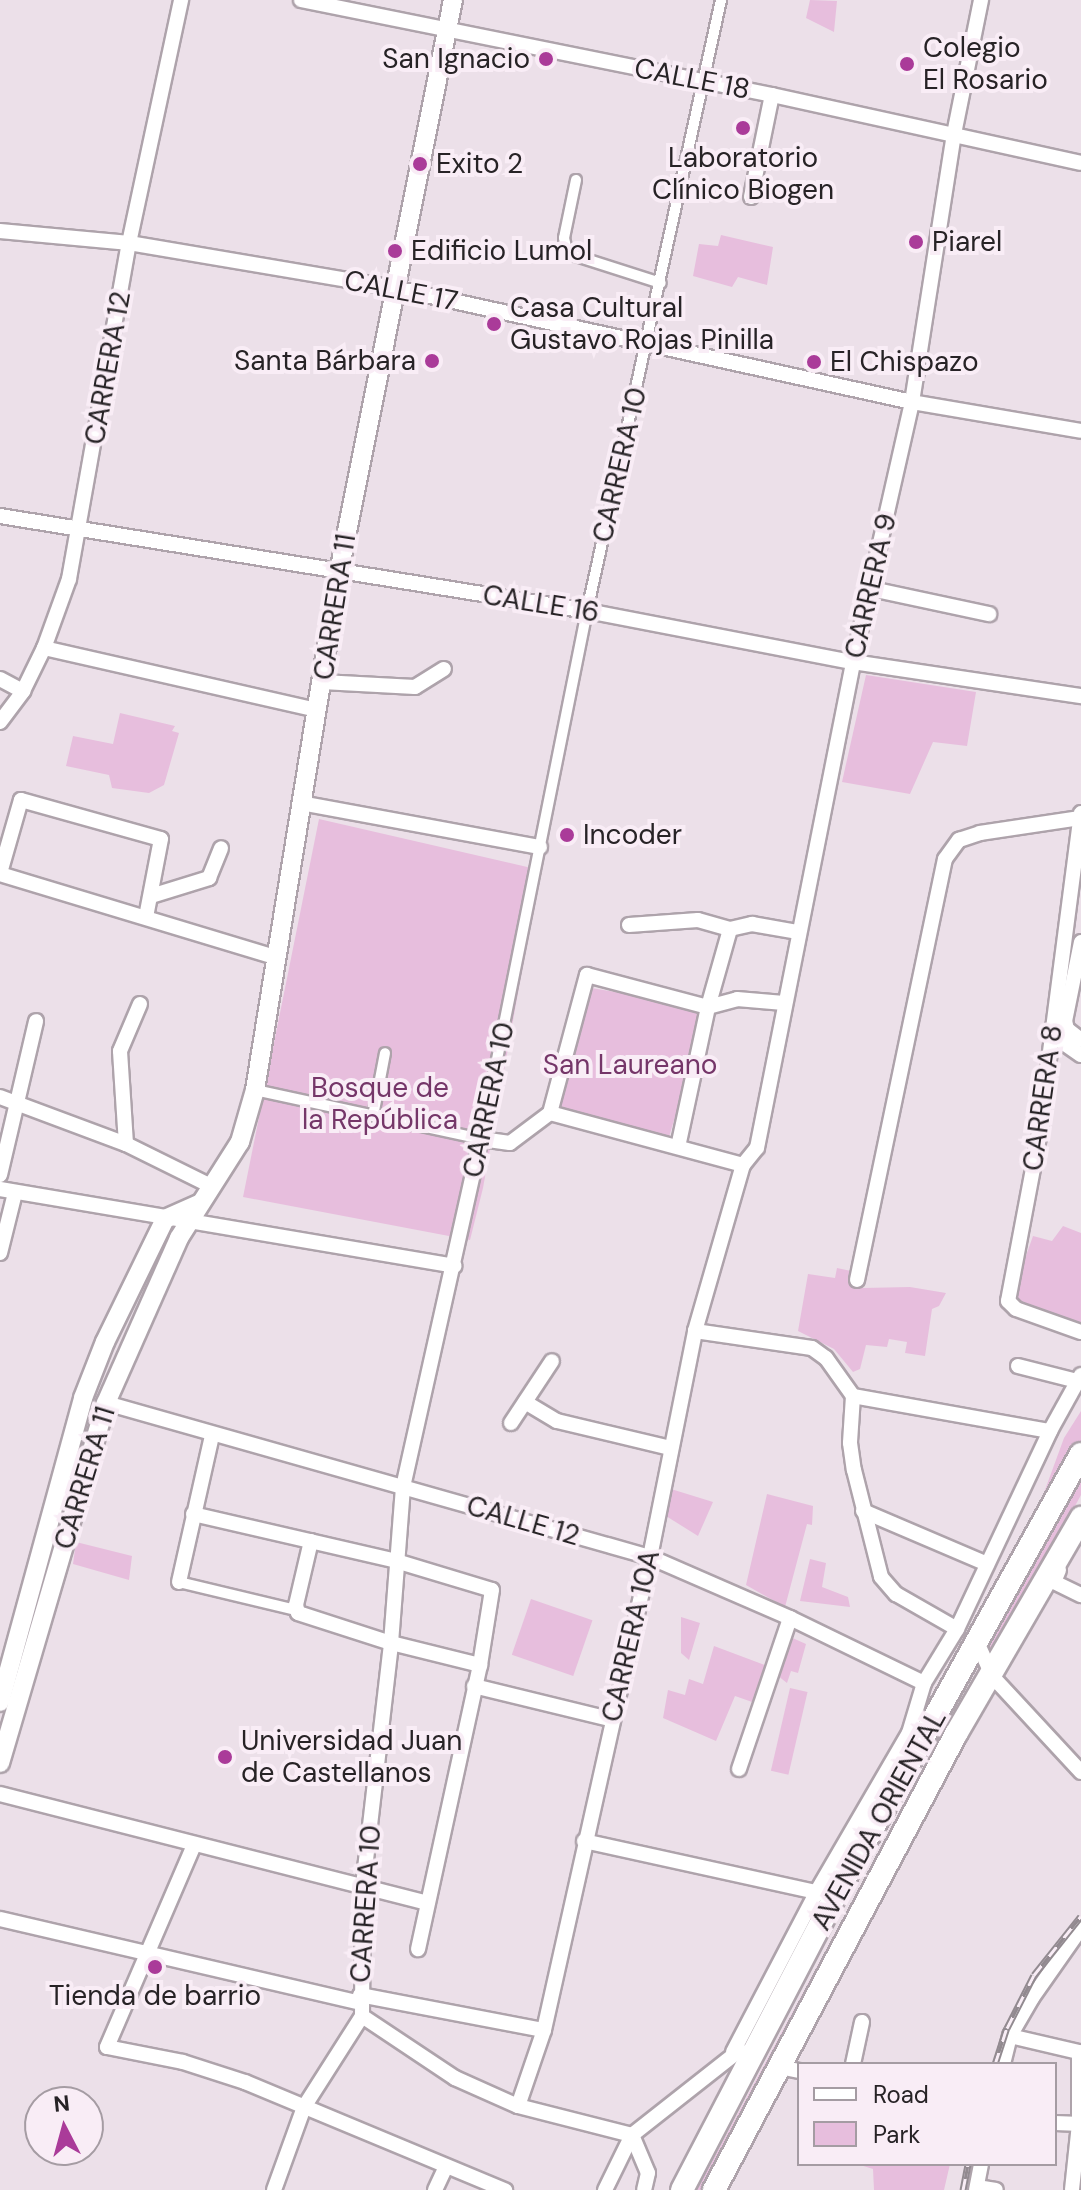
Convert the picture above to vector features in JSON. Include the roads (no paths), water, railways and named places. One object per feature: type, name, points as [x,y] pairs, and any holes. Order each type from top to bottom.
[{"type":"main road","name":"CARRERA 11","points":[[0,1763],[106,1403],[187,1223],[240,1142],[255,1090],[339,572],[453,0]]},
{"type":"main road","name":"CARRERA 11","points":[[0,1702],[83,1398],[105,1342],[165,1219],[199,1204]]},
{"type":"main road","name":"AVENIDA ORIENTAL","points":[[682,2190],[756,2044],[826,1894],[978,1644],[1081,1454]]},
{"type":"main road","name":"AVENIDA ORIENTAL","points":[[714,2190],[789,2069],[849,1931],[1081,1518]]},
{"type":"street","name":"CARRERA 12","points":[[0,722],[23,691],[44,648],[69,579],[129,243],[181,0]]},
{"type":"street","name":"CALLE 18","points":[[301,0],[772,95],[1081,163]]},
{"type":"street","name":"CARRERA 10","points":[[274,2190],[304,2107],[361,2005],[363,1886],[391,1643],[403,1487],[455,1266],[587,611],[721,0]]},
{"type":"street","name":"CARRERA 9","points":[[743,1165],[757,1148],[853,662],[912,402],[954,134],[981,0]]},
{"type":"street","points":[[751,197],[772,95]]},
{"type":"street","points":[[576,180],[564,238],[566,247],[573,255],[661,283]]},
{"type":"street","name":"CALLE 17","points":[[0,231],[129,243],[394,288],[912,402],[1081,431]]},
{"type":"street","name":"CALLE 16","points":[[0,516],[587,611],[853,662],[1081,696]]},
{"type":"street","points":[[872,589],[989,614]]},
{"type":"street","points":[[44,648],[318,710]]},
{"type":"street","points":[[322,682],[415,687],[444,669]]},
{"type":"street","points":[[0,679],[23,691]]},
{"type":"street","points":[[146,917],[161,839],[21,800],[0,873],[275,957]]},
{"type":"street","points":[[300,803],[540,847]]},
{"type":"street","points":[[857,1280],[945,859],[959,840],[980,833],[1080,816]]},
{"type":"street","name":"CARRERA 8","points":[[1080,816],[1080,844],[1059,1032],[1008,1301],[1016,1309],[1081,1332]]},
{"type":"street","points":[[151,896],[209,878],[221,848]]},
{"type":"street","points":[[629,925],[698,920],[730,929],[752,924],[798,932]]},
{"type":"street","points":[[678,1147],[708,1007],[730,929]]},
{"type":"street","points":[[1059,1032],[1065,1021],[1081,942]]},
{"type":"street","points":[[255,1090],[510,1143],[550,1113],[587,975],[708,1007],[737,999],[784,1003]]},
{"type":"street","points":[[126,1144],[120,1051],[140,1004]]},
{"type":"street","points":[[0,1175],[36,1021]]},
{"type":"street","points":[[1059,1032],[1081,1040]]},
{"type":"street","points":[[1059,1032],[1081,1055]]},
{"type":"street","points":[[373,1116],[385,1053]]},
{"type":"street","points":[[0,1097],[126,1144],[213,1187]]},
{"type":"street","points":[[550,1113],[743,1165]]},
{"type":"street","name":"CARRERA 10A","points":[[518,2106],[544,2030],[650,1557],[695,1331],[743,1165]]},
{"type":"street","points":[[0,1253],[7,1191],[455,1266]]},
{"type":"street","points":[[695,1331],[812,1348],[826,1358],[853,1396],[850,1443],[863,1511],[884,1585],[957,1629]]},
{"type":"street","points":[[511,1423],[552,1361]]},
{"type":"street","points":[[1018,1366],[1079,1378]]},
{"type":"street","name":"AVENIDA ORIENTAL","points":[[733,2052],[826,1894],[909,1733],[924,1683],[957,1629],[1050,1431],[1079,1378]]},
{"type":"street","points":[[853,1396],[1050,1431]]},
{"type":"street","points":[[525,1402],[557,1421],[670,1448]]},
{"type":"street","name":"CALLE 12","points":[[106,1403],[650,1557],[790,1618],[924,1683]]},
{"type":"street","points":[[212,1435],[179,1582],[296,1610],[391,1643],[480,1665]]},
{"type":"street","points":[[863,1511],[987,1564]]},
{"type":"street","points":[[193,1514],[396,1561],[492,1590],[480,1665],[418,1949]]},
{"type":"street","points":[[296,1610],[311,1541]]},
{"type":"street","points":[[1064,1549],[1070,1553],[1053,1581],[1081,1595]]},
{"type":"street","points":[[739,1769],[790,1618]]},
{"type":"street","points":[[978,1644],[992,1676],[1081,1772]]},
{"type":"street","points":[[474,1686],[613,1720]]},
{"type":"street","points":[[0,1794],[427,1903]]},
{"type":"street","points":[[584,1841],[826,1894]]},
{"type":"street","points":[[194,1845],[107,2047],[183,2062],[245,2082],[505,2190]]},
{"type":"street","points":[[0,1919],[361,2005],[544,2030]]},
{"type":"street","points":[[1004,2062],[1010,2036],[1056,1958],[1081,1928]]},
{"type":"street","points":[[361,2005],[455,2078],[518,2106],[632,2135]]},
{"type":"street","points":[[853,2062],[862,2022]]},
{"type":"street","points":[[1010,2036],[1079,2052],[1080,2124],[1072,2190]]},
{"type":"street","points":[[605,2190],[632,2135],[733,2052],[756,2044]]},
{"type":"street","points":[[1057,2123],[1080,2124]]},
{"type":"street","points":[[632,2135],[648,2173],[644,2190]]},
{"type":"street","points":[[435,2190],[446,2166]]},
{"type":"street","points":[[981,2166],[977,2189],[996,2190]]},
{"type":"railway","points":[[996,2062],[1007,2028],[1034,1975],[1081,1916]]},
{"type":"railway","points":[[963,2190],[968,2166]]},
{"type":"place","name":"San Ignacio","points":[[546,59]]},
{"type":"place","name":"Colegio El Rosario","points":[[907,64]]},
{"type":"place","name":"Laboratorio Clínico Biogen","points":[[743,128]]},
{"type":"place","name":"Exito 2","points":[[420,164]]},
{"type":"place","name":"Piarel","points":[[916,242]]},
{"type":"place","name":"Edificio Lumol","points":[[395,251]]},
{"type":"place","name":"Casa Cultural Gustavo Rojas Pinilla","points":[[494,324]]},
{"type":"place","name":"Santa Bárbara","points":[[432,361]]},
{"type":"place","name":"El Chispazo","points":[[814,362]]},
{"type":"place","name":"Incoder","points":[[567,835]]},
{"type":"place","name":"Universidad Juan de Castellanos","points":[[225,1757]]},
{"type":"place","name":"Tienda de barrio","points":[[155,1967]]},
{"type":"park label","name":"San Laureano","points":[[630,1065]]},
{"type":"park label","name":"Bosque de la República","points":[[380,1104]]}]
